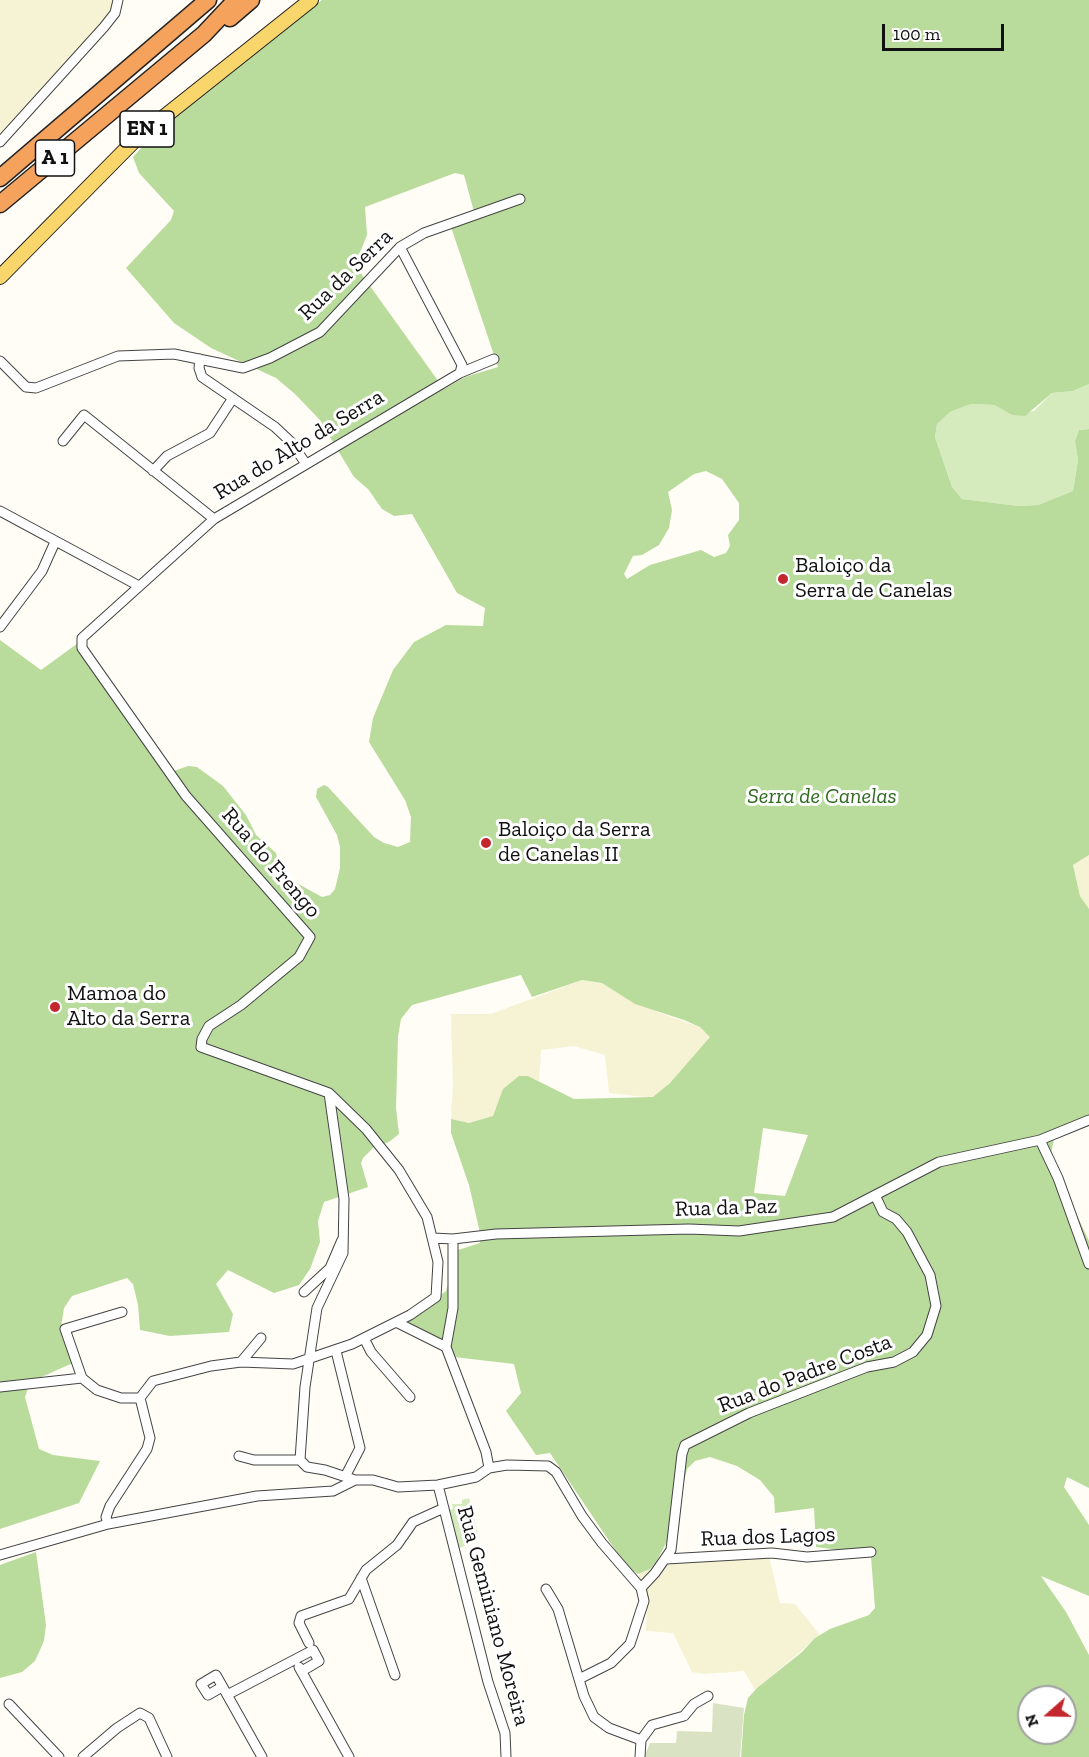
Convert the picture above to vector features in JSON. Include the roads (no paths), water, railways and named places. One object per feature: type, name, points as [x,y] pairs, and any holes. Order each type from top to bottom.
[{"type":"highway","name":"A 1","points":[[0,178],[208,0]]},
{"type":"highway","name":"A 1","points":[[0,204],[204,34],[236,0]]},
{"type":"highway","points":[[204,34],[223,24],[251,0]]},
{"type":"main road","name":"EN 1","points":[[0,278],[135,140],[311,0]]},
{"type":"street","points":[[0,142],[104,27],[115,13],[118,0]]},
{"type":"street","name":"Rua da Serra","points":[[0,361],[26,387],[36,388],[118,356],[174,354],[243,368],[270,358],[320,332],[400,247],[424,233],[520,199]]},
{"type":"street","points":[[400,247],[462,365],[460,373]]},
{"type":"street","points":[[200,359],[199,368],[202,377],[275,427],[291,442],[306,464]]},
{"type":"street","name":"Rua do Alto da Serra","points":[[140,586],[214,519],[460,373],[494,359]]},
{"type":"street","points":[[153,471],[167,456],[210,433],[233,398]]},
{"type":"street","points":[[63,441],[84,415],[214,519]]},
{"type":"street","points":[[0,511],[140,586]]},
{"type":"street","points":[[0,627],[42,571],[55,542]]},
{"type":"street","name":"Rua do Frengo","points":[[140,586],[82,638],[82,648],[186,796],[310,937],[299,957],[241,1005],[209,1026],[202,1039],[201,1047],[329,1093],[366,1129],[399,1170],[427,1217],[434,1238],[438,1262],[436,1297],[396,1322],[336,1351],[293,1364],[241,1362],[211,1366],[153,1381],[140,1398]]},
{"type":"street","points":[[329,1093],[344,1199],[343,1253],[317,1308],[305,1387],[300,1460],[306,1467],[398,1487],[438,1485],[476,1477],[489,1468],[530,1464],[548,1466],[556,1472],[582,1516],[640,1587],[644,1601],[630,1644],[611,1663],[579,1679]]},
{"type":"street","name":"Rua da Paz","points":[[434,1238],[453,1239],[496,1234],[689,1229],[739,1231],[833,1217],[939,1162],[1040,1140],[1089,1120]]},
{"type":"street","points":[[1040,1140],[1058,1178],[1089,1264]]},
{"type":"street","name":"Rua do Padre Costa","points":[[640,1587],[666,1559],[671,1550],[685,1445],[749,1413],[867,1367],[894,1362],[913,1352],[927,1335],[936,1306],[930,1275],[908,1232],[896,1219],[884,1212],[875,1195]]},
{"type":"street","points":[[304,1292],[330,1268],[344,1236]]},
{"type":"street","points":[[453,1239],[453,1308],[446,1347],[483,1444],[489,1468]]},
{"type":"street","points":[[108,1524],[106,1517],[110,1506],[147,1449],[150,1438],[140,1398],[121,1398],[97,1390],[82,1378],[65,1329],[122,1312]]},
{"type":"street","points":[[396,1322],[446,1347]]},
{"type":"street","points":[[241,1362],[261,1338]]},
{"type":"street","points":[[364,1338],[372,1352],[410,1397]]},
{"type":"street","points":[[0,1555],[108,1524],[257,1496],[333,1491],[350,1478],[360,1448],[336,1351]]},
{"type":"street","points":[[0,1387],[82,1378]]},
{"type":"street","points":[[239,1456],[254,1460],[300,1460]]},
{"type":"street","name":"Rua Geminiano Moreira","points":[[438,1485],[504,1733],[506,1757]]},
{"type":"street","points":[[302,1671],[319,1661],[299,1623],[301,1616],[344,1603],[354,1594],[366,1570],[397,1545],[413,1522],[444,1509]]},
{"type":"street","name":"Rua dos Lagos","points":[[666,1559],[772,1553],[807,1557],[872,1552]]},
{"type":"street","points":[[361,1578],[395,1675]]},
{"type":"street","points":[[546,1589],[558,1609],[588,1706],[601,1724],[641,1740]]},
{"type":"street","points":[[262,1757],[224,1691],[295,1660],[311,1646]]},
{"type":"street","points":[[295,1660],[349,1757]]},
{"type":"street","points":[[639,1757],[641,1740],[652,1725],[684,1716],[694,1704],[708,1696]]},
{"type":"street","points":[[9,1704],[59,1757]]},
{"type":"street","points":[[82,1757],[117,1728],[141,1713],[149,1718],[167,1757]]},
{"type":"place","name":"Baloiço da Serra de Canelas","points":[[783,579]]},
{"type":"place","name":"Baloiço da Serra de Canelas II","points":[[486,843]]},
{"type":"place","name":"Mamoa do Alto da Serra","points":[[55,1007]]},
{"type":"park label","name":"Serra de Canelas","points":[[822,797]]}]
